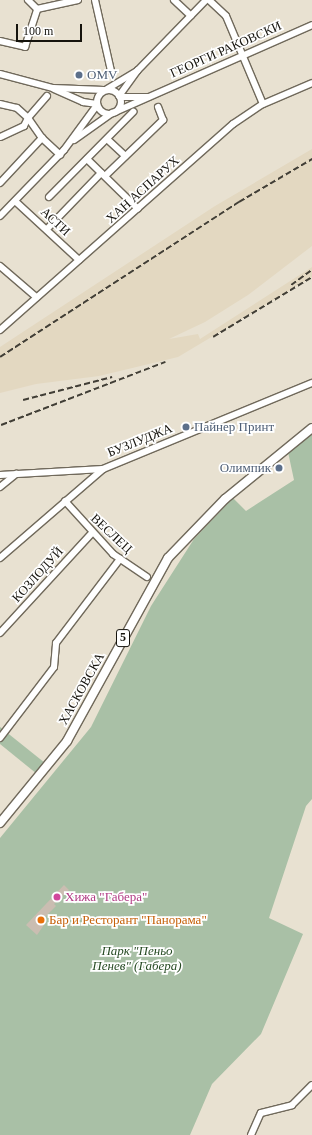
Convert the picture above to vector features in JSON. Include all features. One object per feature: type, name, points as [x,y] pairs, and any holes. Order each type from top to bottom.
[{"type":"main road","name":"ХАСКОВСКА","points":[[0,823],[67,741],[148,590],[168,558],[224,499],[312,428]]},
{"type":"street","points":[[28,0],[37,9]]},
{"type":"street","points":[[37,9],[78,0]]},
{"type":"street","points":[[96,0],[111,71]]},
{"type":"street","points":[[174,0],[191,16]]},
{"type":"street","points":[[83,102],[97,104],[105,113],[114,112],[121,104],[120,96],[138,70],[206,0]]},
{"type":"street","points":[[209,0],[226,16],[263,104]]},
{"type":"street","points":[[0,41],[25,47],[37,9]]},
{"type":"street","name":"ГЕОРГИ РАКОВСКИ","points":[[64,150],[86,129],[114,112],[242,54],[312,25]]},
{"type":"street","points":[[0,216],[60,155],[97,104],[98,96],[105,90],[138,70]]},
{"type":"street","points":[[0,74],[53,88],[83,102],[88,106],[86,118]]},
{"type":"street","points":[[130,82],[139,96]]},
{"type":"street","name":"ХАН АСПАРУХ","points":[[0,330],[233,124],[263,104],[312,83]]},
{"type":"street","points":[[53,88],[105,90],[120,96],[149,97]]},
{"type":"street","points":[[0,136],[24,126],[28,118],[47,96]]},
{"type":"street","points":[[0,104],[17,108],[28,118],[42,138],[60,155]]},
{"type":"street","points":[[47,229],[103,174],[125,156],[163,120],[158,107]]},
{"type":"street","points":[[49,197],[133,112]]},
{"type":"street","points":[[0,183],[42,138]]},
{"type":"street","points":[[107,139],[125,156]]},
{"type":"street","points":[[87,159],[138,209]]},
{"type":"street","name":"АСТИ","points":[[15,201],[80,260]]},
{"type":"street","points":[[0,266],[36,297]]},
{"type":"street","name":"БУЗЛУДЖА","points":[[0,558],[103,469],[312,383]]},
{"type":"street","points":[[0,475],[103,469]]},
{"type":"street","points":[[0,487],[16,474]]},
{"type":"street","name":"ВЕСЛЕЦ","points":[[65,501],[92,533],[120,559],[147,577]]},
{"type":"street","name":"КОЗЛОДУЙ","points":[[0,632],[92,533]]},
{"type":"street","points":[[0,738],[54,667],[56,642],[120,559]]},
{"type":"street","points":[[0,728],[5,732]]},
{"type":"street","points":[[251,1135],[261,1114],[292,1105],[312,1085]]},
{"type":"shaded area","points":[[312,149],[312,246],[248,295],[205,322],[169,339],[198,334],[200,339],[312,267],[312,277],[178,357],[99,376],[36,384],[0,393],[0,347],[215,206]]},
{"type":"green space","name":"Парк \"Пеньо Пенев\" (Габера)","points":[[312,430],[312,799],[306,806],[269,918],[303,934],[261,1034],[212,1084],[190,1135],[0,1135],[0,838],[91,727],[151,606],[194,539],[233,498],[246,511],[294,480],[288,452]]},
{"type":"green space","points":[[0,727],[45,763],[37,774],[0,744]]},
{"type":"building","points":[[64,885],[69,890],[54,904],[56,906],[43,919],[46,922],[37,935],[26,925]]},
{"type":"railway","points":[[0,357],[239,202],[312,159]]},
{"type":"railway","points":[[291,285],[312,270]]},
{"type":"railway","points":[[213,337],[312,277]]},
{"type":"railway","points":[[1,425],[165,362]]},
{"type":"railway","points":[[23,400],[112,377]]},
{"type":"place","name":"OMV","points":[[79,75]]},
{"type":"place","name":"Пайнер Принт","points":[[186,427]]},
{"type":"place","name":"Олимпик","points":[[279,468]]},
{"type":"place","name":"Хижа \"Габера\"","points":[[57,897]]},
{"type":"place","name":"Бар и Ресторант \"Панорама\"","points":[[41,920]]}]
